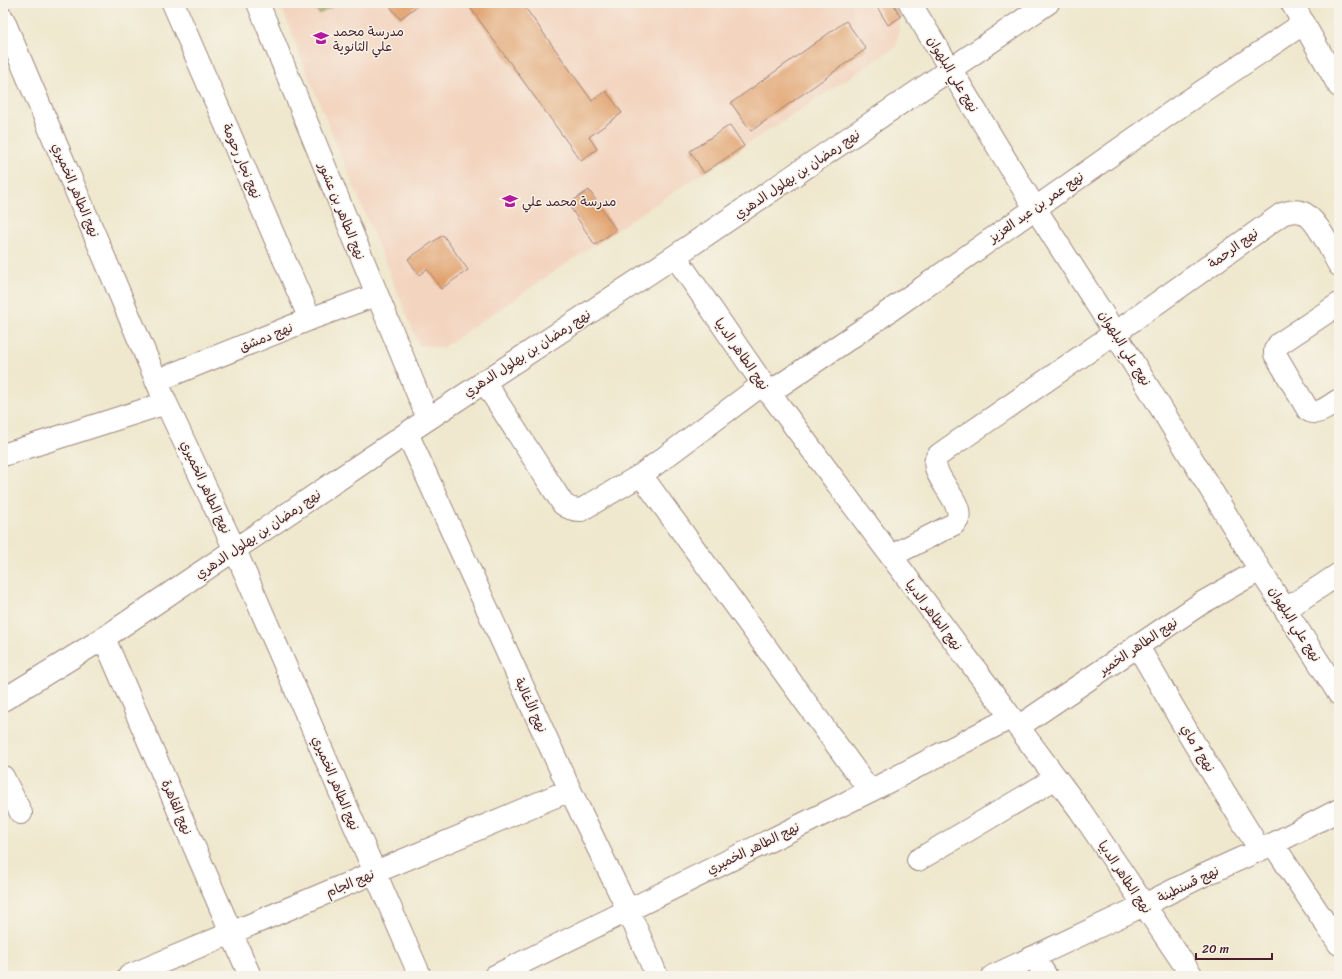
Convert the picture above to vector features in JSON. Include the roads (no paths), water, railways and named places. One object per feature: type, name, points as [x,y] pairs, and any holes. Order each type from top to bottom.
[{"type":"street","name":"نهج نجار رحومة","points":[[174,3],[310,319]]},
{"type":"street","name":"نهج الطاهر بن عشور","points":[[258,3],[376,295],[428,418]]},
{"type":"street","name":"نهج علي البلهوان","points":[[910,3],[1035,208],[1115,333],[1260,570],[1339,694]]},
{"type":"street","name":"نهج رمضان بن بهلول الدهري","points":[[3,700],[104,638],[236,550],[428,418],[675,256],[1048,3]]},
{"type":"street","points":[[1292,3],[1339,86]]},
{"type":"street","name":"نهج الطاهر الخميري","points":[[3,19],[156,381],[236,550],[420,976]]},
{"type":"street","name":"نهج عمر بن عبد العزيز","points":[[484,382],[563,504],[574,510],[582,510],[641,475],[766,389],[878,319],[1182,104],[1304,23]]},
{"type":"street","name":"نهج الرحمة","points":[[1115,333],[1282,214],[1291,211],[1301,212],[1308,216],[1316,226],[1339,265]]},
{"type":"street","name":"نهج الطاهر الدبيا","points":[[675,256],[766,389],[1080,810],[1192,976]]},
{"type":"street","name":"نهج دمشق","points":[[156,381],[310,319],[376,295]]},
{"type":"street","points":[[1339,304],[1279,344],[1275,350],[1275,354],[1308,410],[1317,412],[1339,400]]},
{"type":"street","points":[[891,556],[954,524],[958,519],[958,511],[935,465],[937,457],[1115,333]]},
{"type":"street","points":[[3,455],[166,403]]},
{"type":"street","name":"نهج الأغالبة","points":[[407,433],[570,790],[628,910],[657,976]]},
{"type":"street","points":[[641,475],[870,791]]},
{"type":"street","name":"نهج الطاهر الخمير","points":[[1014,722],[1200,604],[1260,570]]},
{"type":"street","points":[[1286,609],[1339,574]]},
{"type":"street","name":"نهج القاهرة","points":[[104,638],[250,976]]},
{"type":"street","name":"نهج 1 ماي","points":[[1137,645],[1194,743],[1267,847],[1339,944]]},
{"type":"street","name":"نهج الطاهر الخميري","points":[[495,976],[870,791],[1014,722]]},
{"type":"street","points":[[3,777],[21,813]]},
{"type":"street","points":[[918,860],[1056,778]]},
{"type":"street","name":"نهج الجام","points":[[129,976],[570,790]]},
{"type":"street","name":"نهج قسنطينة","points":[[993,976],[1202,876],[1267,847],[1339,810]]},
{"type":"street","points":[[1034,957],[1046,976]]},
{"type":"place","name":"مدرسة محمد علي الثانوية","points":[[321,38]]},
{"type":"place","name":"مدرسة محمد علي","points":[[510,201]]}]
